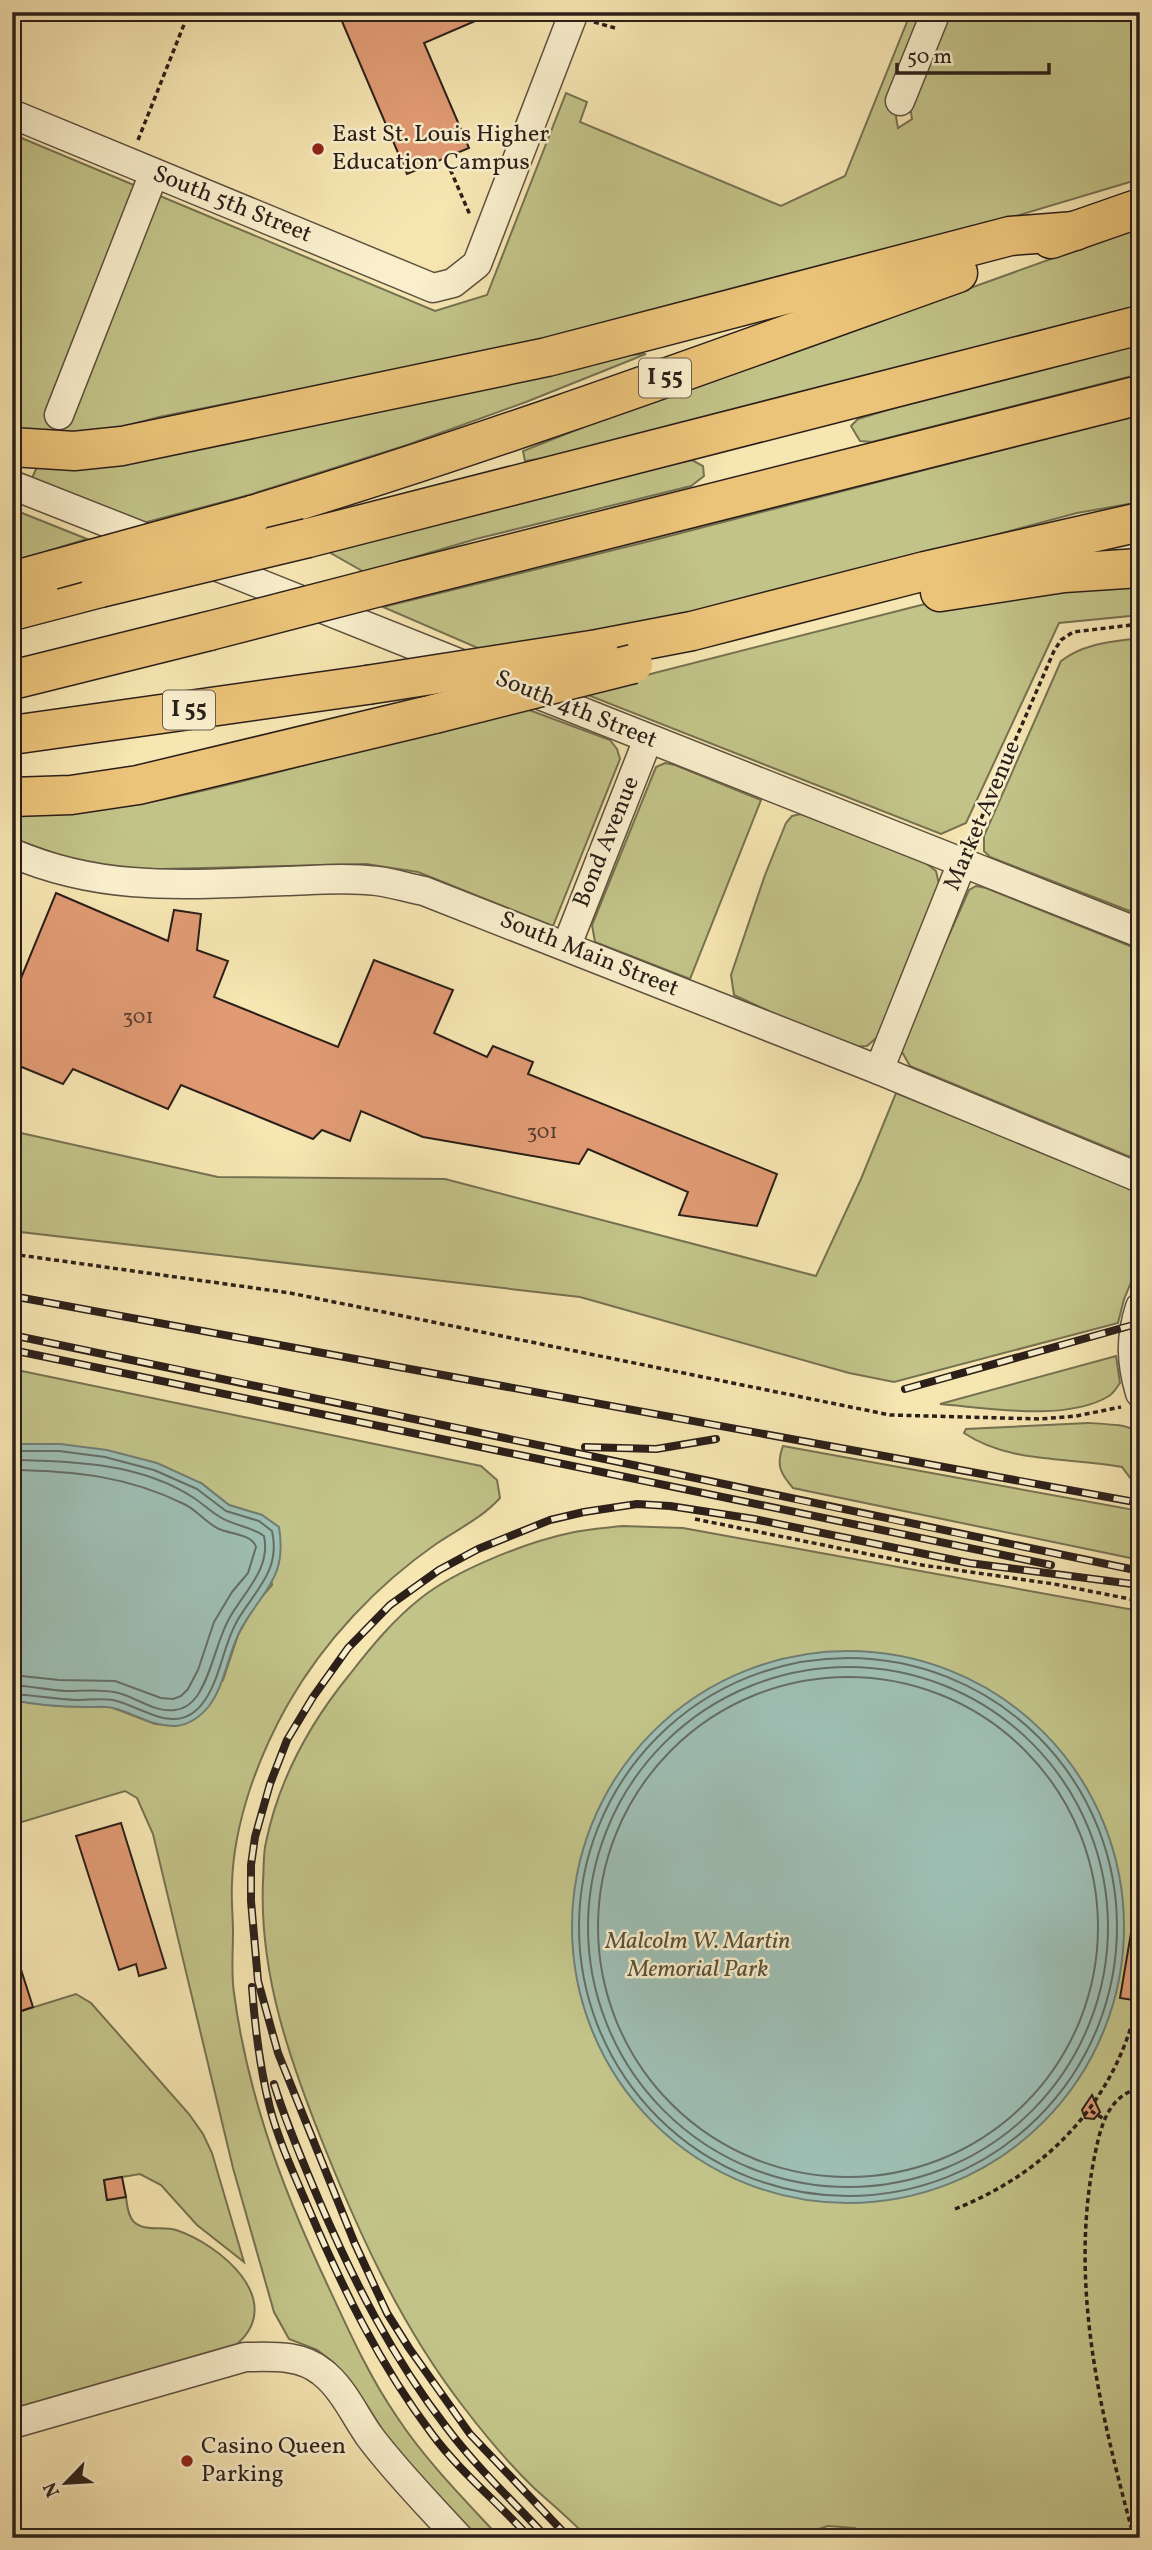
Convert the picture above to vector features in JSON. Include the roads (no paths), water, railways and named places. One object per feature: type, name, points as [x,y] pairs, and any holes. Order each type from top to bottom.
[{"type":"highway","name":"I 55","points":[[12,581],[252,515],[384,475],[516,431],[1140,208]]},
{"type":"highway","points":[[12,447],[74,450],[122,446],[547,357],[1010,236],[1075,231]]},
{"type":"highway","points":[[12,611],[1140,325]]},
{"type":"highway","points":[[12,680],[1140,394]]},
{"type":"highway","points":[[928,582],[1140,522]]},
{"type":"highway","points":[[928,582],[1140,568]]},
{"type":"highway","name":"I 55","points":[[12,736],[598,649],[692,631],[829,595],[861,601],[891,600],[928,582]]},
{"type":"highway","points":[[12,797],[71,795],[138,785],[434,714],[633,664],[659,655],[678,644],[692,631]]},
{"type":"street","name":"South 5th Street","points":[[12,114],[433,288],[453,283],[477,264],[574,12]]},
{"type":"street","points":[[900,101],[936,12]]},
{"type":"street","points":[[58,415],[154,173]]},
{"type":"street","name":"South 4th Street","points":[[12,485],[1140,933]]},
{"type":"street","name":"Bond Avenue","points":[[567,945],[648,739]]},
{"type":"street","name":"South Main Street","points":[[12,853],[76,874],[113,882],[170,885],[326,879],[376,881],[424,891],[567,945],[879,1070],[1140,1178]]},
{"type":"street","name":"Market Avenue","points":[[879,1070],[962,863]]},
{"type":"street","points":[[1133,1399],[1131,1356],[1137,1316]]},
{"type":"street","points":[[12,2424],[245,2357],[280,2356],[300,2360],[323,2372],[409,2484],[459,2538]]},
{"type":"water","points":[[12,1444],[60,1444],[107,1450],[157,1463],[201,1483],[229,1505],[262,1515],[279,1527],[281,1544],[277,1570],[237,1636],[215,1697],[206,1710],[194,1720],[179,1726],[166,1725],[110,1707],[58,1706],[12,1700]]},
{"type":"water","points":[[848,1651],[902,1656],[954,1672],[1001,1698],[1043,1732],[1077,1774],[1103,1821],[1119,1873],[1124,1927],[1119,1981],[1103,2033],[1077,2080],[1043,2122],[1001,2156],[954,2182],[902,2198],[848,2203],[794,2198],[742,2182],[695,2156],[653,2122],[619,2080],[593,2033],[577,1981],[572,1927],[577,1873],[593,1821],[619,1774],[653,1732],[695,1698],[742,1672],[794,1656]]},
{"type":"railway","points":[[12,1296],[1140,1503]]},
{"type":"railway","points":[[905,1389],[1140,1323]]},
{"type":"railway","points":[[12,1335],[1140,1571]]},
{"type":"railway","points":[[12,1350],[1051,1565]]},
{"type":"railway","points":[[585,1447],[656,1449],[716,1439]]},
{"type":"railway","points":[[569,2538],[470,2434],[387,2313],[355,2244],[278,2053],[258,1981],[251,1901],[251,1865],[255,1837],[270,1784],[287,1740],[348,1648],[390,1605],[439,1570],[478,1549],[550,1520],[584,1512],[637,1504],[670,1506],[754,1519],[969,1563],[1140,1585]]},
{"type":"railway","points":[[252,1987],[256,2033],[266,2093],[274,2121],[292,2170],[348,2296],[378,2353],[432,2434],[530,2538]]},
{"type":"railway","points":[[274,2084],[294,2141],[331,2229],[391,2346],[459,2443],[547,2538]]},
{"type":"place","name":"East St. Louis Higher Education Campus","points":[[318,149]]},
{"type":"place","name":"Casino Queen Parking","points":[[187,2461]]},
{"type":"park label","name":"Malcolm W. Martin Memorial Park","points":[[698,1956]]}]
